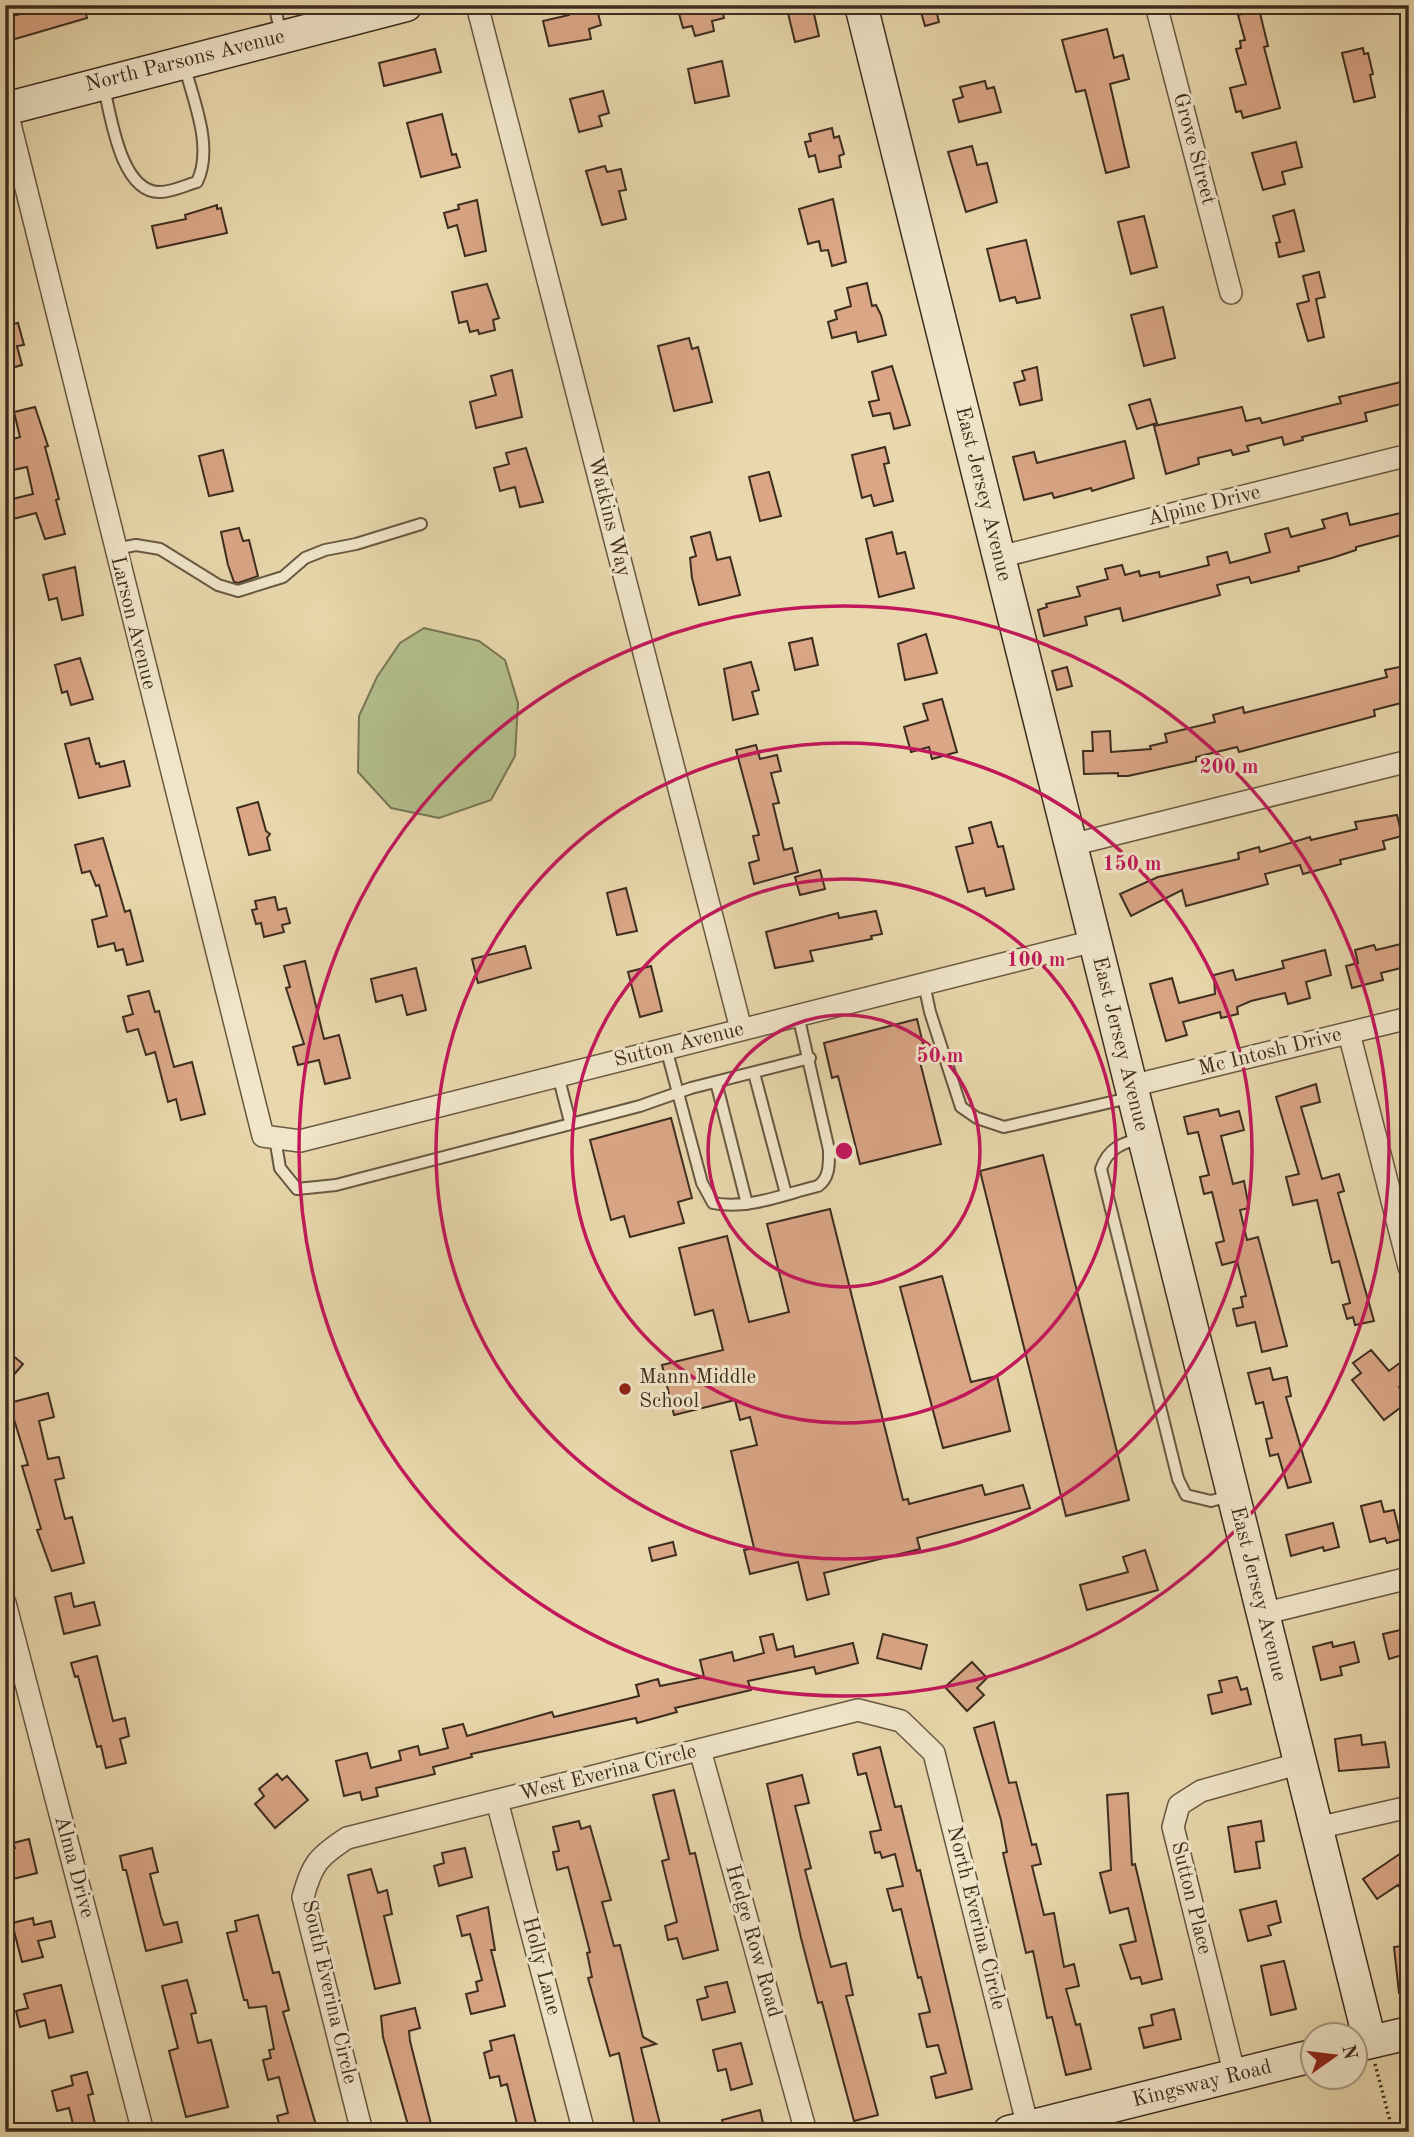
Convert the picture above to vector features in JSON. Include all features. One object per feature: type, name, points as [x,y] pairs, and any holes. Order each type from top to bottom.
[{"type":"street","name":"North Parsons Avenue","points":[[6,109],[407,5]]},
{"type":"street","name":"Watkins Way","points":[[477,5],[741,1030]]},
{"type":"street","name":"East Jersey Avenue","points":[[861,5],[1317,1828],[1357,2022]]},
{"type":"street","name":"Grove Street","points":[[1156,5],[1231,293]]},
{"type":"street","name":"Larson Avenue","points":[[6,109],[115,549],[269,1137]]},
{"type":"street","name":"Alpine Drive","points":[[999,557],[1409,454]]},
{"type":"street","points":[[1070,845],[1409,761]]},
{"type":"street","name":"Sutton Avenue","points":[[269,1137],[300,1141],[1094,941]]},
{"type":"street","name":"Mc Intosh Drive","points":[[1132,1092],[1409,1017]]},
{"type":"street","points":[[1349,1033],[1409,1267]]},
{"type":"street","points":[[1262,1614],[1409,1578]]},
{"type":"street","name":"Alma Drive","points":[[5,1603],[143,2132]]},
{"type":"street","name":"West Everina Circle","points":[[320,1856],[347,1838],[858,1710],[901,1721]]},
{"type":"street","name":"North Everina Circle","points":[[901,1721],[934,1753],[1019,2129]]},
{"type":"street","name":"Hedge Row Road","points":[[700,1751],[806,2132]]},
{"type":"street","name":"Sutton Place","points":[[1235,2076],[1173,1827],[1179,1805],[1201,1791],[1301,1763]]},
{"type":"street","name":"Holly Lane","points":[[497,1801],[584,2132]]},
{"type":"street","points":[[1317,1828],[1409,1807]]},
{"type":"street","name":"South Everina Circle","points":[[320,1856],[310,1872],[303,1897],[362,2132]]},
{"type":"street","points":[[1368,2043],[1409,2033]]},
{"type":"street","name":"Kingsway Road","points":[[1019,2129],[1081,2123],[1298,2060]]},
{"type":"lane","points":[[274,5],[282,37]]},
{"type":"lane","points":[[102,82],[119,149],[130,175],[145,189],[160,192],[197,182],[205,166],[204,149],[184,61]]},
{"type":"lane","points":[[115,549],[136,545],[160,549],[218,585],[238,592],[283,577],[305,558],[325,550],[356,544],[421,524]]},
{"type":"lane","points":[[924,984],[930,1012],[961,1107],[977,1118],[1004,1127],[1132,1092]]},
{"type":"lane","points":[[666,1048],[702,1183],[713,1203],[734,1207],[747,1204],[818,1186],[824,1182],[828,1171],[830,1150],[798,1015]]},
{"type":"lane","points":[[269,1137],[280,1168],[298,1189],[336,1185],[810,1058]]},
{"type":"lane","points":[[754,1073],[786,1194]]},
{"type":"lane","points":[[558,1075],[570,1122]]},
{"type":"lane","points":[[716,1082],[747,1204]]},
{"type":"lane","points":[[1143,1137],[1118,1145],[1104,1159],[1101,1169],[1178,1479],[1186,1495],[1211,1501],[1233,1495]]},
{"type":"path","points":[[1368,2061],[1393,2132]]},
{"type":"green space","points":[[424,628],[479,641],[505,660],[518,703],[515,756],[491,800],[439,818],[391,808],[358,772],[359,716],[377,677],[400,643]]},
{"type":"building","points":[[55,5],[84,5],[87,18],[5,42],[5,18]]},
{"type":"building","points":[[596,5],[601,25],[589,29],[591,39],[549,46],[543,21],[569,15],[568,9]]},
{"type":"building","points":[[699,5],[721,5],[724,18],[712,21],[714,31],[695,36],[692,26],[683,28],[678,10]]},
{"type":"building","points":[[786,5],[812,5],[819,36],[795,42]]},
{"type":"building","points":[[919,5],[935,5],[939,22],[925,26]]},
{"type":"building","points":[[1259,9],[1268,46],[1264,47],[1280,108],[1243,118],[1241,111],[1236,112],[1230,88],[1246,84],[1236,49],[1241,48],[1240,41],[1245,40],[1238,15]]},
{"type":"building","points":[[1107,29],[1114,58],[1123,55],[1129,79],[1110,84],[1129,167],[1106,173],[1085,90],[1076,92],[1062,40]]},
{"type":"building","points":[[1363,48],[1364,54],[1368,53],[1375,97],[1354,102],[1342,53]]},
{"type":"building","points":[[435,49],[441,72],[384,86],[379,63]]},
{"type":"building","points":[[722,61],[729,96],[695,103],[688,69]]},
{"type":"building","points":[[985,81],[987,89],[994,87],[1001,112],[959,122],[953,100],[963,97],[960,87]]},
{"type":"building","points":[[603,91],[609,113],[599,116],[602,126],[579,132],[570,99]]},
{"type":"building","points":[[442,114],[452,155],[456,154],[460,167],[421,177],[407,123]]},
{"type":"building","points":[[832,128],[834,138],[839,136],[844,154],[839,156],[841,167],[819,172],[815,155],[809,157],[805,142],[811,141],[809,134]]},
{"type":"building","points":[[1296,142],[1302,167],[1282,172],[1285,184],[1263,190],[1252,153]]},
{"type":"building","points":[[972,146],[977,165],[987,163],[997,202],[966,212],[948,152]]},
{"type":"building","points":[[605,166],[607,172],[621,169],[626,190],[619,191],[626,219],[602,225],[586,171]]},
{"type":"building","points":[[833,199],[846,262],[832,266],[828,250],[821,251],[819,241],[808,244],[799,209]]},
{"type":"building","points":[[477,200],[486,251],[465,256],[457,225],[448,228],[444,213],[459,209],[458,205]]},
{"type":"building","points":[[217,205],[217,209],[221,208],[227,233],[157,248],[152,226],[186,219],[185,215]]},
{"type":"building","points":[[1294,210],[1304,251],[1279,257],[1276,243],[1280,242],[1273,216]]},
{"type":"building","points":[[1144,216],[1157,267],[1131,274],[1118,222]]},
{"type":"building","points":[[1026,240],[1040,298],[1017,303],[1015,297],[1000,301],[987,249]]},
{"type":"building","points":[[1319,272],[1325,297],[1316,299],[1324,337],[1308,341],[1297,304],[1309,301],[1303,276]]},
{"type":"building","points":[[867,283],[872,306],[876,305],[881,315],[886,335],[858,342],[856,332],[832,338],[828,322],[837,319],[835,311],[851,306],[847,288]]},
{"type":"building","points":[[487,284],[499,318],[493,320],[495,330],[479,334],[478,330],[470,332],[467,321],[459,323],[452,292]]},
{"type":"building","points":[[1163,307],[1175,358],[1144,366],[1131,315]]},
{"type":"building","points":[[5,319],[11,319],[12,324],[18,323],[24,345],[17,346],[22,365],[5,370]]},
{"type":"building","points":[[689,338],[692,349],[698,347],[712,402],[674,411],[658,346]]},
{"type":"building","points":[[892,366],[910,425],[894,429],[890,413],[873,416],[869,402],[879,400],[872,372]]},
{"type":"building","points":[[1037,367],[1042,400],[1020,405],[1014,383],[1025,380],[1022,371]]},
{"type":"building","points":[[512,370],[522,417],[476,428],[470,402],[496,395],[491,376]]},
{"type":"building","points":[[1409,380],[1409,402],[1365,413],[1367,421],[1302,437],[1303,440],[1284,445],[1282,437],[1247,446],[1249,451],[1233,455],[1231,450],[1198,458],[1199,464],[1166,474],[1154,426],[1242,407],[1246,421],[1260,418],[1262,423],[1341,403],[1339,397]]},
{"type":"building","points":[[1150,399],[1157,423],[1137,429],[1129,405]]},
{"type":"building","points":[[35,407],[48,446],[45,447],[65,534],[45,539],[36,513],[13,519],[8,500],[33,494],[27,467],[13,470],[6,441],[20,437],[14,412]]},
{"type":"building","points":[[1125,441],[1134,478],[1092,491],[1091,488],[1054,498],[1052,493],[1024,500],[1013,457],[1034,452],[1037,463]]},
{"type":"building","points":[[885,447],[889,463],[884,464],[893,501],[874,506],[871,495],[862,498],[852,455]]},
{"type":"building","points":[[526,448],[543,502],[520,507],[515,487],[500,491],[494,468],[509,464],[506,453]]},
{"type":"building","points":[[223,450],[233,491],[209,496],[199,456]]},
{"type":"building","points":[[769,472],[781,516],[760,521],[749,477]]},
{"type":"building","points":[[1409,511],[1409,533],[1356,547],[1356,550],[1298,567],[1299,571],[1251,583],[1249,577],[1217,585],[1220,595],[1123,621],[1120,608],[1085,617],[1087,625],[1044,636],[1038,610],[1047,607],[1046,604],[1080,596],[1077,587],[1108,579],[1105,569],[1122,565],[1125,575],[1139,571],[1140,576],[1159,572],[1160,577],[1209,565],[1207,557],[1227,552],[1230,563],[1270,552],[1265,534],[1288,528],[1291,537],[1325,528],[1322,520],[1347,513],[1350,525]]},
{"type":"building","points":[[239,528],[243,541],[249,540],[258,576],[238,583],[234,582],[228,565],[221,532]]},
{"type":"building","points":[[710,532],[717,560],[730,557],[740,595],[699,605],[692,578],[690,558],[696,556],[691,537]]},
{"type":"building","points":[[892,532],[897,554],[905,552],[914,588],[879,597],[866,539]]},
{"type":"building","points":[[75,567],[83,615],[62,620],[57,598],[49,600],[43,575]]},
{"type":"building","points":[[926,634],[937,673],[905,680],[898,644]]},
{"type":"building","points":[[812,638],[818,665],[795,670],[789,643]]},
{"type":"building","points":[[80,658],[93,699],[71,705],[67,691],[62,693],[55,665]]},
{"type":"building","points":[[751,662],[759,690],[752,692],[758,714],[733,720],[724,669]]},
{"type":"building","points":[[1409,665],[1409,701],[1374,710],[1375,716],[1239,752],[1237,747],[1196,757],[1196,761],[1128,776],[1118,776],[1118,773],[1084,774],[1083,751],[1093,751],[1092,732],[1110,731],[1111,752],[1151,749],[1150,746],[1167,742],[1165,734],[1215,722],[1213,715],[1243,707],[1244,713],[1387,677],[1385,670]]},
{"type":"building","points":[[1067,667],[1072,686],[1057,690],[1052,671]]},
{"type":"building","points":[[942,699],[957,752],[932,759],[929,747],[911,752],[904,727],[928,720],[923,704]]},
{"type":"building","points":[[89,738],[96,764],[99,763],[100,767],[124,761],[130,786],[79,798],[65,744]]},
{"type":"building","points":[[756,745],[760,759],[777,755],[781,771],[771,773],[779,803],[773,804],[784,850],[792,848],[798,872],[754,884],[749,863],[759,860],[753,836],[759,835],[736,750]]},
{"type":"building","points":[[258,802],[266,831],[270,834],[267,838],[270,850],[249,855],[237,808]]},
{"type":"building","points":[[1397,815],[1402,836],[1383,841],[1385,849],[1340,860],[1341,864],[1303,874],[1300,865],[1265,874],[1268,884],[1186,906],[1182,890],[1131,916],[1120,894],[1158,877],[1239,859],[1238,853],[1259,847],[1260,852],[1310,837],[1311,840],[1357,829],[1355,822]]},
{"type":"building","points":[[991,822],[998,847],[1003,846],[1014,889],[986,896],[984,888],[968,892],[956,847],[973,843],[969,828]]},
{"type":"building","points":[[103,838],[125,912],[130,910],[143,961],[127,965],[123,949],[116,951],[114,943],[98,947],[92,920],[107,916],[99,885],[96,886],[90,871],[82,873],[75,845]]},
{"type":"building","points":[[820,870],[825,889],[800,895],[795,877]]},
{"type":"building","points":[[626,888],[637,931],[617,935],[607,893]]},
{"type":"building","points":[[275,897],[278,910],[286,908],[290,923],[282,925],[284,932],[264,937],[261,923],[256,924],[252,910],[257,909],[255,901]]},
{"type":"building","points":[[876,911],[882,934],[871,936],[872,939],[810,951],[813,961],[775,968],[766,932],[838,913],[839,918]]},
{"type":"building","points":[[1409,942],[1409,966],[1381,973],[1383,980],[1352,988],[1346,966],[1358,963],[1355,950],[1374,945],[1376,950]]},
{"type":"building","points":[[525,946],[531,968],[478,983],[472,959]]},
{"type":"building","points":[[1325,950],[1331,975],[1306,982],[1310,998],[1288,1004],[1285,993],[1251,1001],[1237,1007],[1238,1014],[1221,1018],[1220,1012],[1183,1022],[1187,1035],[1166,1041],[1150,984],[1172,978],[1179,1003],[1215,994],[1214,975],[1233,970],[1236,980],[1284,968],[1282,961]]},
{"type":"building","points":[[305,961],[324,1039],[339,1035],[350,1078],[325,1084],[319,1060],[298,1065],[293,1047],[304,1044],[286,988],[290,987],[284,966]]},
{"type":"building","points":[[651,966],[662,1011],[640,1017],[628,972]]},
{"type":"building","points":[[416,968],[426,1010],[407,1015],[402,995],[376,1002],[371,979]]},
{"type":"building","points":[[149,991],[155,1012],[159,1011],[174,1067],[192,1062],[205,1114],[181,1120],[176,1099],[168,1102],[155,1052],[146,1055],[138,1029],[127,1032],[123,1017],[133,1014],[128,996]]},
{"type":"building","points":[[917,1019],[927,1060],[920,1062],[941,1144],[860,1164],[838,1076],[832,1078],[824,1043]]},
{"type":"building","points":[[1316,1084],[1320,1102],[1301,1107],[1322,1179],[1339,1174],[1344,1191],[1338,1193],[1374,1321],[1355,1325],[1353,1317],[1347,1319],[1343,1305],[1350,1303],[1339,1261],[1332,1263],[1317,1200],[1293,1205],[1286,1177],[1299,1174],[1276,1097]]},
{"type":"building","points":[[1218,1109],[1220,1116],[1239,1111],[1244,1130],[1221,1136],[1233,1184],[1244,1181],[1249,1208],[1240,1210],[1247,1240],[1258,1237],[1287,1346],[1262,1352],[1255,1322],[1237,1326],[1233,1309],[1243,1307],[1241,1297],[1246,1296],[1237,1261],[1222,1265],[1216,1243],[1224,1241],[1212,1192],[1204,1194],[1200,1177],[1209,1175],[1198,1132],[1188,1134],[1184,1117]]},
{"type":"building","points":[[671,1118],[692,1198],[678,1202],[684,1223],[630,1237],[624,1216],[611,1220],[590,1140]]},
{"type":"building","points":[[1043,1155],[1129,1500],[1066,1516],[980,1171]]},
{"type":"building","points":[[830,1209],[903,1500],[908,1499],[909,1504],[982,1485],[985,1495],[1023,1485],[1030,1508],[917,1538],[920,1549],[824,1573],[829,1594],[807,1600],[798,1562],[750,1574],[744,1550],[754,1548],[731,1451],[757,1445],[750,1417],[740,1420],[735,1400],[674,1415],[662,1365],[723,1350],[713,1310],[695,1315],[679,1248],[727,1236],[749,1322],[789,1312],[767,1224]]},
{"type":"building","points":[[942,1276],[971,1382],[997,1376],[1010,1431],[943,1448],[900,1287]]},
{"type":"building","points":[[5,1349],[23,1364],[5,1385]]},
{"type":"building","points":[[1371,1350],[1389,1371],[1409,1356],[1409,1379],[1399,1387],[1409,1401],[1384,1420],[1352,1380],[1361,1373],[1353,1363]]},
{"type":"building","points":[[1270,1368],[1273,1380],[1287,1377],[1291,1396],[1286,1397],[1311,1482],[1288,1488],[1278,1454],[1270,1456],[1266,1439],[1272,1438],[1263,1402],[1256,1404],[1248,1373]]},
{"type":"building","points":[[48,1393],[54,1417],[39,1421],[48,1459],[59,1457],[64,1478],[55,1480],[65,1519],[72,1517],[84,1563],[52,1571],[37,1530],[41,1529],[22,1466],[28,1465],[9,1403]]},
{"type":"building","points":[[1381,1501],[1384,1512],[1394,1510],[1401,1539],[1387,1543],[1385,1538],[1370,1542],[1361,1506]]},
{"type":"building","points":[[1333,1523],[1339,1547],[1324,1551],[1323,1547],[1291,1556],[1286,1535]]},
{"type":"building","points":[[673,1542],[676,1555],[652,1561],[649,1548]]},
{"type":"building","points":[[1145,1550],[1158,1590],[1087,1610],[1080,1585],[1128,1572],[1123,1557]]},
{"type":"building","points":[[71,1593],[74,1607],[94,1602],[100,1625],[64,1634],[55,1597]]},
{"type":"building","points":[[1409,1628],[1409,1653],[1389,1659],[1383,1634]]},
{"type":"building","points":[[773,1634],[777,1650],[793,1646],[795,1657],[853,1643],[858,1663],[816,1674],[814,1667],[748,1681],[751,1690],[675,1708],[677,1712],[637,1723],[636,1718],[471,1754],[472,1757],[433,1767],[435,1774],[376,1788],[378,1796],[362,1800],[360,1792],[344,1796],[336,1761],[367,1753],[371,1768],[401,1760],[399,1751],[418,1746],[420,1755],[448,1748],[443,1729],[463,1724],[467,1736],[552,1712],[554,1717],[639,1696],[636,1685],[658,1679],[660,1686],[704,1677],[700,1660],[732,1652],[734,1661],[764,1653],[760,1637]]},
{"type":"building","points":[[883,1634],[927,1645],[921,1669],[877,1658]]},
{"type":"building","points":[[1332,1642],[1333,1647],[1354,1642],[1359,1662],[1340,1667],[1342,1675],[1321,1680],[1313,1647]]},
{"type":"building","points":[[97,1656],[113,1721],[125,1718],[129,1736],[120,1739],[126,1763],[106,1768],[101,1746],[97,1747],[78,1676],[75,1677],[71,1663]]},
{"type":"building","points":[[972,1662],[987,1678],[977,1688],[984,1695],[967,1711],[945,1687]]},
{"type":"building","points":[[1237,1677],[1241,1690],[1247,1688],[1251,1704],[1212,1714],[1208,1695],[1222,1692],[1219,1681]]},
{"type":"building","points":[[994,1722],[1009,1783],[1016,1782],[1032,1845],[1036,1844],[1041,1864],[1032,1866],[1044,1915],[1054,1913],[1064,1967],[1074,1964],[1079,1986],[1066,1989],[1076,2025],[1080,2024],[1091,2069],[1066,2075],[1052,2017],[1047,2018],[1033,1951],[1026,1953],[1003,1853],[1007,1852],[1001,1820],[974,1728]]},
{"type":"building","points":[[1361,1735],[1362,1745],[1385,1742],[1389,1767],[1339,1771],[1335,1739]]},
{"type":"building","points":[[880,1747],[895,1807],[901,1806],[917,1871],[920,1870],[972,2089],[936,2098],[931,2077],[946,2073],[938,2045],[927,2047],[919,2014],[930,2012],[921,1977],[918,1978],[901,1909],[893,1911],[887,1889],[903,1886],[895,1854],[882,1858],[880,1852],[875,1853],[870,1832],[881,1830],[866,1773],[858,1775],[853,1754]]},
{"type":"building","points":[[277,1774],[282,1780],[287,1776],[308,1800],[275,1828],[255,1804],[264,1796],[259,1789]]},
{"type":"building","points":[[802,1775],[809,1803],[795,1806],[811,1868],[805,1870],[831,1967],[846,1963],[853,1995],[846,1996],[878,2115],[854,2121],[822,2002],[818,2003],[801,1938],[767,1784]]},
{"type":"building","points":[[674,1790],[690,1854],[695,1853],[718,1950],[683,1959],[677,1938],[668,1940],[665,1926],[677,1922],[662,1861],[669,1859],[653,1795]]},
{"type":"building","points":[[1128,1793],[1132,1865],[1135,1864],[1162,1979],[1142,1984],[1140,1977],[1131,1979],[1120,1945],[1136,1941],[1128,1908],[1110,1913],[1100,1873],[1111,1870],[1107,1795]]},
{"type":"building","points":[[579,1821],[581,1829],[590,1826],[611,1900],[602,1902],[614,1946],[620,1945],[643,2037],[656,2044],[641,2048],[662,2132],[636,2132],[619,2053],[610,2056],[588,1978],[592,1977],[587,1953],[590,1952],[568,1867],[557,1870],[553,1852],[559,1851],[553,1827]]},
{"type":"building","points":[[1261,1821],[1264,1841],[1256,1842],[1260,1868],[1235,1872],[1228,1827]]},
{"type":"building","points":[[29,1839],[37,1873],[5,1881],[5,1854],[15,1848],[13,1843]]},
{"type":"building","points":[[152,1848],[158,1872],[150,1874],[161,1917],[164,1925],[177,1922],[182,1942],[146,1951],[120,1856]]},
{"type":"building","points":[[465,1848],[472,1877],[439,1886],[434,1866],[444,1863],[442,1853]]},
{"type":"building","points":[[1401,1853],[1409,1863],[1409,1901],[1398,1885],[1377,1899],[1363,1879]]},
{"type":"building","points":[[371,1869],[378,1893],[387,1890],[392,1914],[384,1916],[400,1983],[375,1989],[348,1875]]},
{"type":"building","points":[[1276,1901],[1281,1922],[1268,1926],[1271,1935],[1248,1941],[1240,1910]]},
{"type":"building","points":[[488,1907],[495,1950],[491,1950],[505,2006],[471,2014],[466,1994],[478,1991],[476,1982],[482,1980],[470,1934],[462,1936],[457,1916]]},
{"type":"building","points":[[258,1915],[273,1973],[279,1972],[289,2010],[283,2012],[318,2132],[281,2132],[277,2116],[288,2113],[279,2077],[268,2080],[263,2060],[271,2058],[269,2050],[274,2049],[266,2006],[249,2008],[247,2000],[244,2000],[227,1933],[237,1931],[235,1921]]},
{"type":"building","points":[[33,1918],[34,1925],[51,1921],[55,1937],[38,1941],[43,1957],[22,1962],[12,1923]]},
{"type":"building","points":[[1409,1945],[1409,1992],[1399,1993],[1394,1947]]},
{"type":"building","points":[[1284,1961],[1296,2009],[1271,2015],[1261,1966]]},
{"type":"building","points":[[187,1980],[196,2013],[191,2014],[198,2043],[211,2040],[228,2107],[186,2117],[169,2051],[178,2048],[162,1986]]},
{"type":"building","points":[[727,1982],[735,2012],[702,2020],[697,2000],[708,1997],[705,1987]]},
{"type":"building","points":[[61,1985],[73,2032],[49,2038],[45,2020],[20,2027],[16,2011],[28,2008],[24,1994]]},
{"type":"building","points":[[415,2008],[420,2028],[409,2031],[410,2041],[433,2132],[410,2132],[383,2037],[381,2016]]},
{"type":"building","points":[[1174,2009],[1181,2039],[1144,2048],[1139,2028],[1153,2025],[1151,2015]]},
{"type":"building","points":[[514,2035],[538,2132],[519,2132],[507,2084],[501,2086],[499,2076],[490,2078],[484,2053],[492,2050],[490,2041]]},
{"type":"building","points":[[741,2043],[752,2084],[731,2090],[726,2069],[718,2071],[713,2050]]},
{"type":"building","points":[[87,2072],[93,2094],[88,2095],[97,2132],[75,2132],[69,2108],[57,2111],[52,2091],[73,2085],[71,2076]]},
{"type":"building","points":[[760,2110],[765,2132],[725,2132],[722,2120]]},
{"type":"place","name":"Mann Middle School","points":[[625,1389]]}]
